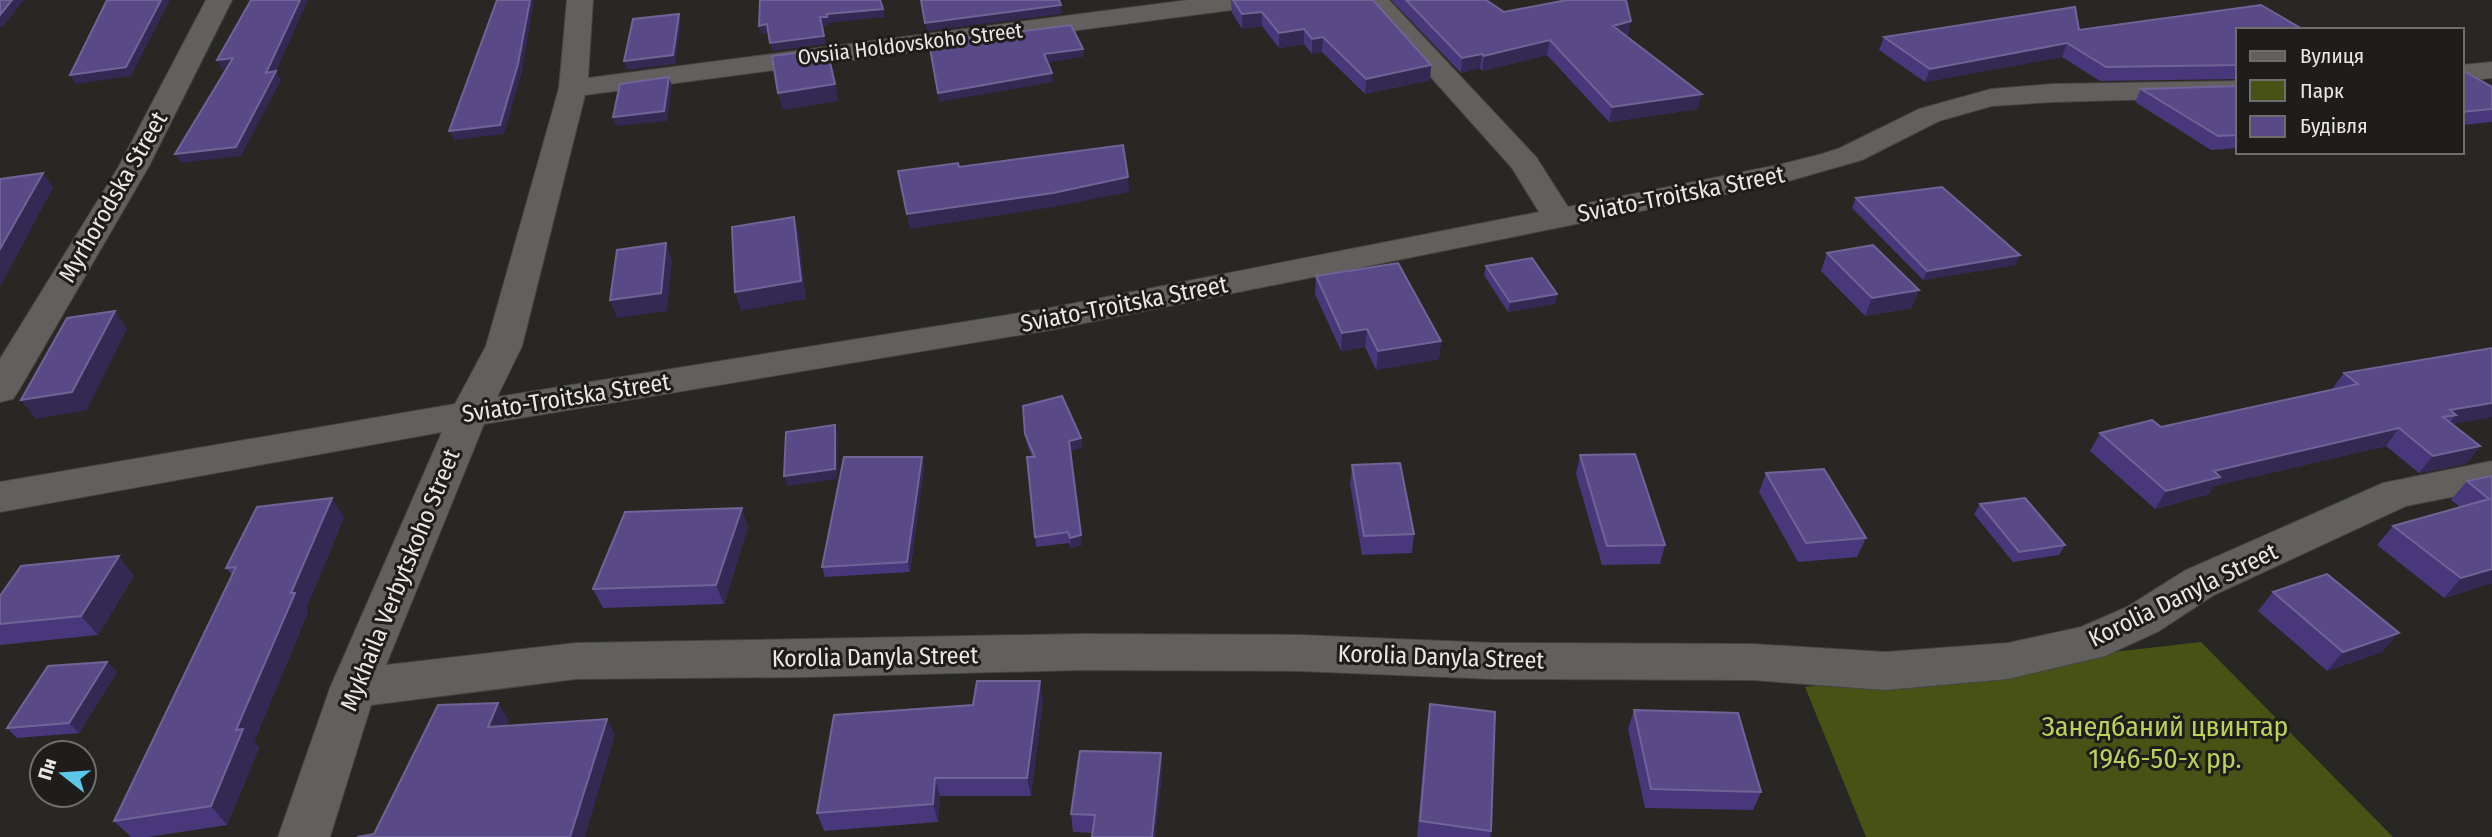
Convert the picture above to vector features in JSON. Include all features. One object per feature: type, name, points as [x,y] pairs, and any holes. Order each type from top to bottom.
[{"type":"street","name":"Myrhorodska Street","points":[[0,390],[134,166],[219,0]]},
{"type":"street","name":"Mykhaila Verbytskoho Street","points":[[304,837],[353,688],[469,414],[504,346],[573,88],[580,0]]},
{"type":"street","name":"Ovsiia Holdovskoho Street","points":[[573,88],[1247,0]]},
{"type":"street","points":[[1375,0],[1525,163],[1559,218]]},
{"type":"street","points":[[2464,73],[2492,70]]},
{"type":"street","name":"Sviato-Troitska Street","points":[[0,497],[469,414],[1050,319],[1785,173],[1851,154],[1929,115],[1991,98],[2052,93],[2236,89]]},
{"type":"street","name":"Korolia Danyla Street","points":[[353,688],[576,661],[807,659],[1081,652],[1300,653],[1494,660],[1752,662],[1885,670],[2008,661],[2089,643],[2143,619],[2199,583],[2397,493],[2492,475]]},
{"type":"green space","name":"Занедбаний цвинтар 1946-50-х рр.","points":[[2201,642],[2393,837],[1866,837],[1805,687]]},
{"type":"building","points":[[0,0],[12,0],[0,15]]},
{"type":"building","points":[[107,0],[161,0],[126,67],[70,75]]},
{"type":"building","points":[[251,0],[300,0],[266,73],[276,71],[236,147],[175,154],[233,58],[217,60]]},
{"type":"building","points":[[497,0],[530,0],[518,64],[500,125],[449,131]]},
{"type":"building","points":[[760,0],[880,0],[883,9],[827,14],[827,17],[820,17],[824,36],[770,43],[767,24],[759,26]]},
{"type":"building","points":[[921,0],[1059,0],[1061,5],[925,23]]},
{"type":"building","points":[[1233,0],[1373,0],[1431,65],[1366,79],[1323,37],[1312,39],[1304,29],[1279,33],[1262,12],[1242,14]]},
{"type":"building","points":[[1406,0],[1486,0],[1504,12],[1567,0],[1626,0],[1631,21],[1613,26],[1702,94],[1612,107],[1550,40],[1484,56],[1482,54],[1462,58]]},
{"type":"building","points":[[2261,5],[2301,28],[2236,28],[2236,65],[2106,67],[2067,43],[1930,69],[1884,37],[2075,7],[2079,30]]},
{"type":"building","points":[[679,14],[673,55],[624,61],[633,19]]},
{"type":"building","points":[[1071,25],[1083,49],[1044,54],[1052,73],[938,93],[929,43]]},
{"type":"building","points":[[827,49],[835,84],[778,93],[772,56]]},
{"type":"building","points":[[2464,71],[2492,87],[2492,109],[2464,112]]},
{"type":"building","points":[[669,77],[664,111],[613,117],[620,84]]},
{"type":"building","points":[[2236,86],[2236,135],[2218,136],[2141,89]]},
{"type":"building","points":[[1123,145],[1128,177],[1053,193],[907,214],[898,171],[958,163],[959,167]]},
{"type":"building","points":[[43,173],[0,249],[0,179]]},
{"type":"building","points":[[1942,187],[2020,255],[1927,271],[1856,198]]},
{"type":"building","points":[[794,217],[801,281],[735,292],[732,227]]},
{"type":"building","points":[[666,243],[661,293],[610,300],[617,250]]},
{"type":"building","points":[[1873,245],[1919,290],[1872,298],[1827,253]]},
{"type":"building","points":[[1532,258],[1557,294],[1510,302],[1486,266]]},
{"type":"building","points":[[1398,263],[1441,341],[1378,351],[1367,329],[1342,333],[1316,276]]},
{"type":"building","points":[[115,311],[72,392],[21,400],[67,318]]},
{"type":"building","points":[[2492,348],[2492,403],[2450,410],[2456,415],[2443,417],[2480,446],[2433,456],[2399,428],[2214,471],[2220,477],[2166,491],[2100,433],[2152,420],[2161,427],[2358,384],[2344,373]]},
{"type":"building","points":[[1062,396],[1081,438],[1069,441],[1081,535],[1070,538],[1068,532],[1035,537],[1027,457],[1035,457],[1025,434],[1023,406]]},
{"type":"building","points":[[835,425],[835,469],[784,476],[786,432]]},
{"type":"building","points":[[1635,454],[1665,545],[1607,546],[1580,455]]},
{"type":"building","points":[[844,457],[922,457],[907,562],[822,567]]},
{"type":"building","points":[[1400,463],[1414,534],[1364,536],[1352,465]]},
{"type":"building","points":[[1824,469],[1866,538],[1806,543],[1766,473]]},
{"type":"building","points":[[2492,476],[2492,569],[2461,578],[2393,526],[2489,499],[2467,481]]},
{"type":"building","points":[[332,498],[291,593],[295,593],[236,730],[243,729],[211,806],[114,821],[236,567],[226,568],[257,507]]},
{"type":"building","points":[[2025,498],[2065,545],[2019,552],[1980,504]]},
{"type":"building","points":[[742,508],[716,585],[593,589],[625,512]]},
{"type":"building","points":[[119,556],[81,616],[0,624],[0,596],[21,566]]},
{"type":"building","points":[[2327,574],[2399,633],[2343,652],[2273,592]]},
{"type":"building","points":[[107,662],[69,723],[7,728],[48,666]]},
{"type":"building","points":[[977,681],[1040,681],[1027,778],[935,778],[933,804],[817,813],[834,715],[973,705]]},
{"type":"building","points":[[498,703],[488,727],[607,719],[570,837],[357,837],[374,834],[438,705]]},
{"type":"building","points":[[1430,704],[1495,712],[1491,831],[1420,821]]},
{"type":"building","points":[[1634,710],[1738,713],[1761,792],[1651,789]]},
{"type":"building","points":[[1080,751],[1161,753],[1152,837],[1092,837],[1095,815],[1071,814]]}]
